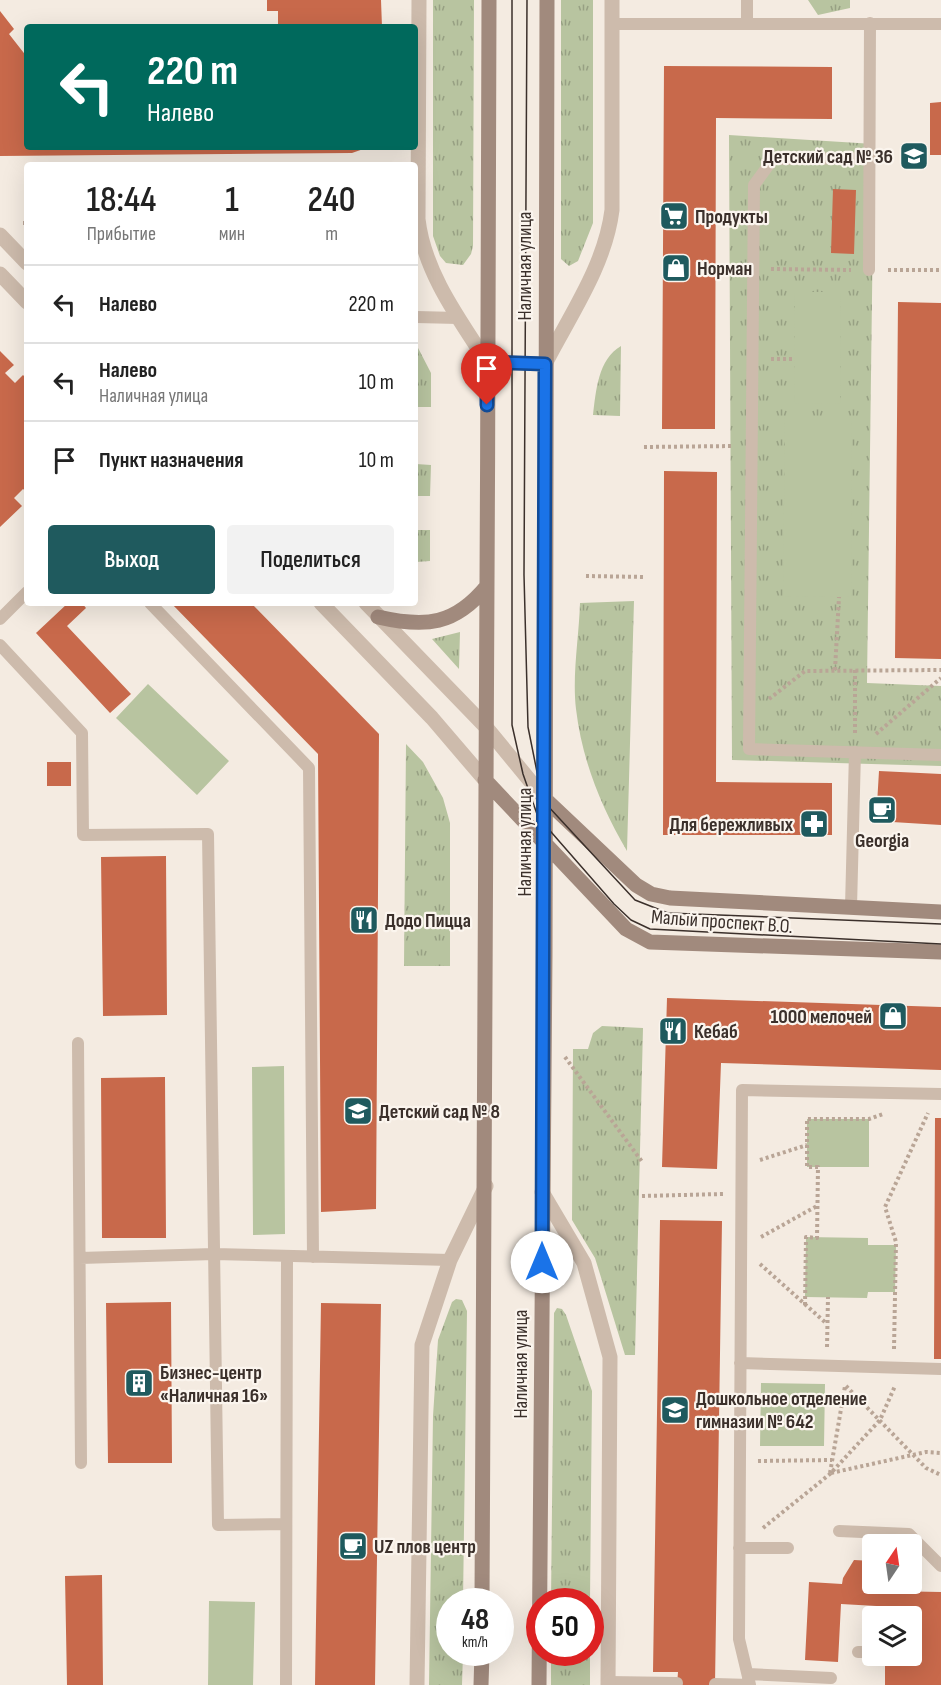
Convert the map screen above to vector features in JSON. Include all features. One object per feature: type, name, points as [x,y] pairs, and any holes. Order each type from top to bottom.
[{"type":"main road","name":"Наличная улица","points":[[482,1588],[488,953],[485,726],[489,0]]},
{"type":"main road","name":"Наличная улица","points":[[539,1685],[547,0]]},
{"type":"main road","points":[[378,617],[407,623],[434,622],[455,616],[473,604],[487,586]]},
{"type":"main road","name":"Малый проспект В.О.","points":[[485,780],[544,845],[626,929],[650,942],[941,952]]},
{"type":"main road","name":"Малый проспект В.О.","points":[[545,799],[636,885],[651,894],[670,898],[941,912]]},
{"type":"main road","points":[[481,1685],[482,1666]]},
{"type":"street","points":[[419,0],[418,219],[421,241],[458,318],[487,362],[545,364],[603,252],[609,232],[612,210],[612,0]]},
{"type":"street","points":[[0,235],[24,259]]},
{"type":"street","points":[[0,274],[24,299]]},
{"type":"street","name":"Малый проспект В.О.","points":[[324,606],[432,718],[485,780]]},
{"type":"street","name":"Малый проспект В.О.","points":[[369,606],[485,726],[545,799]]},
{"type":"street","points":[[417,1685],[422,1345],[450,1260],[486,1186]]},
{"type":"street","points":[[542,1192],[584,1263],[610,1357],[608,1683]]},
{"type":"lane","points":[[747,0],[747,22]]},
{"type":"lane","points":[[612,24],[747,22],[941,24]]},
{"type":"lane","points":[[869,270],[870,22]]},
{"type":"lane","points":[[870,158],[773,159],[754,185],[749,749],[941,755]]},
{"type":"lane","points":[[418,317],[458,318]]},
{"type":"lane","points":[[0,619],[24,595]]},
{"type":"lane","points":[[153,606],[309,768],[313,1257]]},
{"type":"lane","points":[[0,645],[82,733],[83,835],[208,834],[218,1524],[286,1524]]},
{"type":"lane","points":[[851,907],[855,752]]},
{"type":"lane","points":[[78,1043],[81,1463]]},
{"type":"lane","points":[[750,1681],[739,1639],[742,1090],[941,1094]]},
{"type":"lane","points":[[80,1258],[214,1254],[450,1260]]},
{"type":"lane","points":[[286,1685],[287,1256]]},
{"type":"lane","points":[[740,1363],[941,1369]]},
{"type":"lane","points":[[838,1531],[909,1534],[941,1566]]},
{"type":"lane","points":[[739,1548],[788,1548]]},
{"type":"lane","points":[[715,1684],[831,1678]]},
{"type":"lane","points":[[608,1683],[677,1683]]},
{"type":"path","points":[[644,447],[751,446]]},
{"type":"path","points":[[586,576],[646,577]]},
{"type":"path","points":[[836,670],[839,597]]},
{"type":"path","points":[[855,670],[855,752]]},
{"type":"path","points":[[749,714],[805,671],[941,670]]},
{"type":"path","points":[[855,752],[941,678]]},
{"type":"path","points":[[564,1045],[565,1057],[643,1163]]},
{"type":"path","points":[[894,1367],[896,1242],[885,1207],[928,1112],[924,1106]]},
{"type":"path","points":[[805,1305],[806,1237],[817,1238],[818,1205],[818,1167],[807,1167],[807,1119]]},
{"type":"path","points":[[742,1165],[807,1145]]},
{"type":"path","points":[[642,1196],[742,1193]]},
{"type":"path","points":[[818,1205],[741,1248],[827,1324]]},
{"type":"path","points":[[827,1365],[828,1297]]},
{"type":"path","points":[[830,1474],[845,1385],[926,1468],[941,1475]]},
{"type":"path","points":[[739,1548],[830,1474],[880,1420],[895,1386]]},
{"type":"path","points":[[830,1474],[914,1455],[941,1453]]},
{"type":"path","points":[[740,1462],[832,1461]]},
{"type":"green space","points":[[433,0],[474,0],[473,246],[471,254],[463,265],[446,263],[440,256],[433,236]]},
{"type":"green space","points":[[561,0],[593,0],[593,223],[578,261],[569,266],[561,259]]},
{"type":"green space","points":[[808,0],[850,0],[850,8],[818,15]]},
{"type":"green space","points":[[729,135],[874,144],[867,683],[941,686],[941,766],[732,760]]},
{"type":"green space","points":[[795,292],[841,292],[840,404],[794,403]]},
{"type":"green space","points":[[621,346],[620,416],[593,415],[597,386],[603,367],[613,352]]},
{"type":"green space","points":[[418,348],[431,373],[431,407],[418,407]]},
{"type":"green space","points":[[785,416],[852,416],[851,597],[783,596]]},
{"type":"green space","points":[[418,464],[431,465],[430,496],[418,496]]},
{"type":"green space","points":[[418,530],[430,530],[430,561],[418,562]]},
{"type":"green space","points":[[634,601],[627,851],[601,800],[588,765],[579,728],[575,683],[580,603]]},
{"type":"green space","points":[[460,632],[459,669],[432,639]]},
{"type":"green space","points":[[148,684],[229,761],[197,795],[116,718]]},
{"type":"green space","points":[[406,744],[423,762],[443,798],[450,823],[450,966],[404,966]]},
{"type":"green space","points":[[602,1026],[643,1028],[635,1355],[625,1355],[595,1258],[572,1220],[573,1049],[588,1049],[593,1033]]},
{"type":"green space","points":[[284,1066],[285,1234],[253,1235],[252,1067]]},
{"type":"green space","points":[[807,1119],[869,1119],[869,1167],[807,1167]]},
{"type":"green space","points":[[806,1237],[868,1238],[868,1245],[896,1245],[895,1292],[868,1292],[867,1298],[805,1297]]},
{"type":"green space","points":[[456,1299],[462,1300],[467,1311],[463,1588],[436,1588],[436,1666],[463,1666],[462,1685],[429,1685],[433,1416],[438,1340],[452,1302]]},
{"type":"green space","points":[[557,1308],[562,1309],[566,1315],[592,1391],[590,1588],[551,1588],[554,1313]]},
{"type":"green space","points":[[761,1383],[825,1384],[824,1446],[760,1446]]},
{"type":"green space","points":[[209,1601],[255,1602],[253,1685],[208,1685]]},
{"type":"green space","points":[[551,1666],[590,1666],[590,1685],[551,1685]]},
{"type":"building","points":[[267,0],[381,0],[382,24],[278,24],[278,11],[267,11]]},
{"type":"building","points":[[0,11],[14,29],[9,34],[24,53],[24,150],[360,150],[352,153],[0,156]]},
{"type":"building","points":[[664,66],[832,67],[832,119],[716,118],[715,429],[662,429]]},
{"type":"building","points":[[941,102],[941,155],[930,155],[930,103]]},
{"type":"building","points":[[833,189],[856,190],[854,254],[831,253]]},
{"type":"building","points":[[898,302],[941,303],[941,659],[895,658]]},
{"type":"building","points":[[0,351],[14,365],[5,373],[15,383],[24,376],[24,490],[14,498],[22,506],[0,527]]},
{"type":"building","points":[[664,471],[717,472],[716,782],[832,783],[832,835],[663,835]]},
{"type":"building","points":[[65,606],[84,606],[86,608],[67,626],[131,694],[110,713],[36,633]]},
{"type":"building","points":[[174,606],[254,606],[379,734],[376,1209],[321,1212],[318,754]]},
{"type":"building","points":[[47,762],[71,762],[71,786],[47,786]]},
{"type":"building","points":[[879,771],[941,774],[941,825],[876,821]]},
{"type":"building","points":[[166,856],[167,1015],[103,1016],[101,857]]},
{"type":"building","points":[[667,998],[941,1007],[941,1070],[721,1063],[717,1169],[662,1167]]},
{"type":"building","points":[[165,1077],[166,1238],[102,1238],[101,1078]]},
{"type":"building","points":[[935,1118],[941,1118],[941,1359],[934,1359]]},
{"type":"building","points":[[660,1220],[722,1221],[715,1685],[677,1685],[678,1672],[653,1672]]},
{"type":"building","name":"Бизнес-центр «Наличная 16»","points":[[171,1302],[172,1463],[108,1463],[106,1303]]},
{"type":"building","points":[[321,1303],[381,1304],[375,1685],[315,1685]]},
{"type":"building","points":[[854,1560],[862,1560],[862,1594],[941,1592],[941,1685],[885,1685],[885,1666],[922,1666],[922,1606],[841,1604],[838,1662],[805,1660],[809,1582],[842,1584]]},
{"type":"building","points":[[102,1575],[103,1685],[67,1685],[65,1576]]},
{"type":"tram line","points":[[512,0],[512,725],[523,774],[538,817],[614,904],[631,920],[650,929],[941,944]]},
{"type":"tram line","points":[[527,0],[524,575],[528,727],[546,804],[635,900],[668,913],[941,924]]},
{"type":"place","name":"Детский сад № 36","points":[[914,156]]},
{"type":"place","name":"Продукты","points":[[674,216]]},
{"type":"place","name":"Норман","points":[[676,268]]},
{"type":"place","name":"Georgia","points":[[882,810]]},
{"type":"place","name":"Для бережливых","points":[[814,824]]},
{"type":"place","name":"Додо Пицца","points":[[364,920]]},
{"type":"place","name":"1000 мелочей","points":[[893,1016]]},
{"type":"place","name":"Кебаб","points":[[673,1031]]},
{"type":"place","name":"Детский сад № 8","points":[[358,1111]]},
{"type":"place","name":"Бизнес-центр «Наличная 16»","points":[[139,1383]]},
{"type":"place","name":"Дошкольное отделение гимназии № 642","points":[[675,1410]]},
{"type":"place","name":"UZ плов центр","points":[[353,1546]]},
{"type":"route","points":[[487,405],[487,362],[545,364],[545,954],[542,1262]]}]
